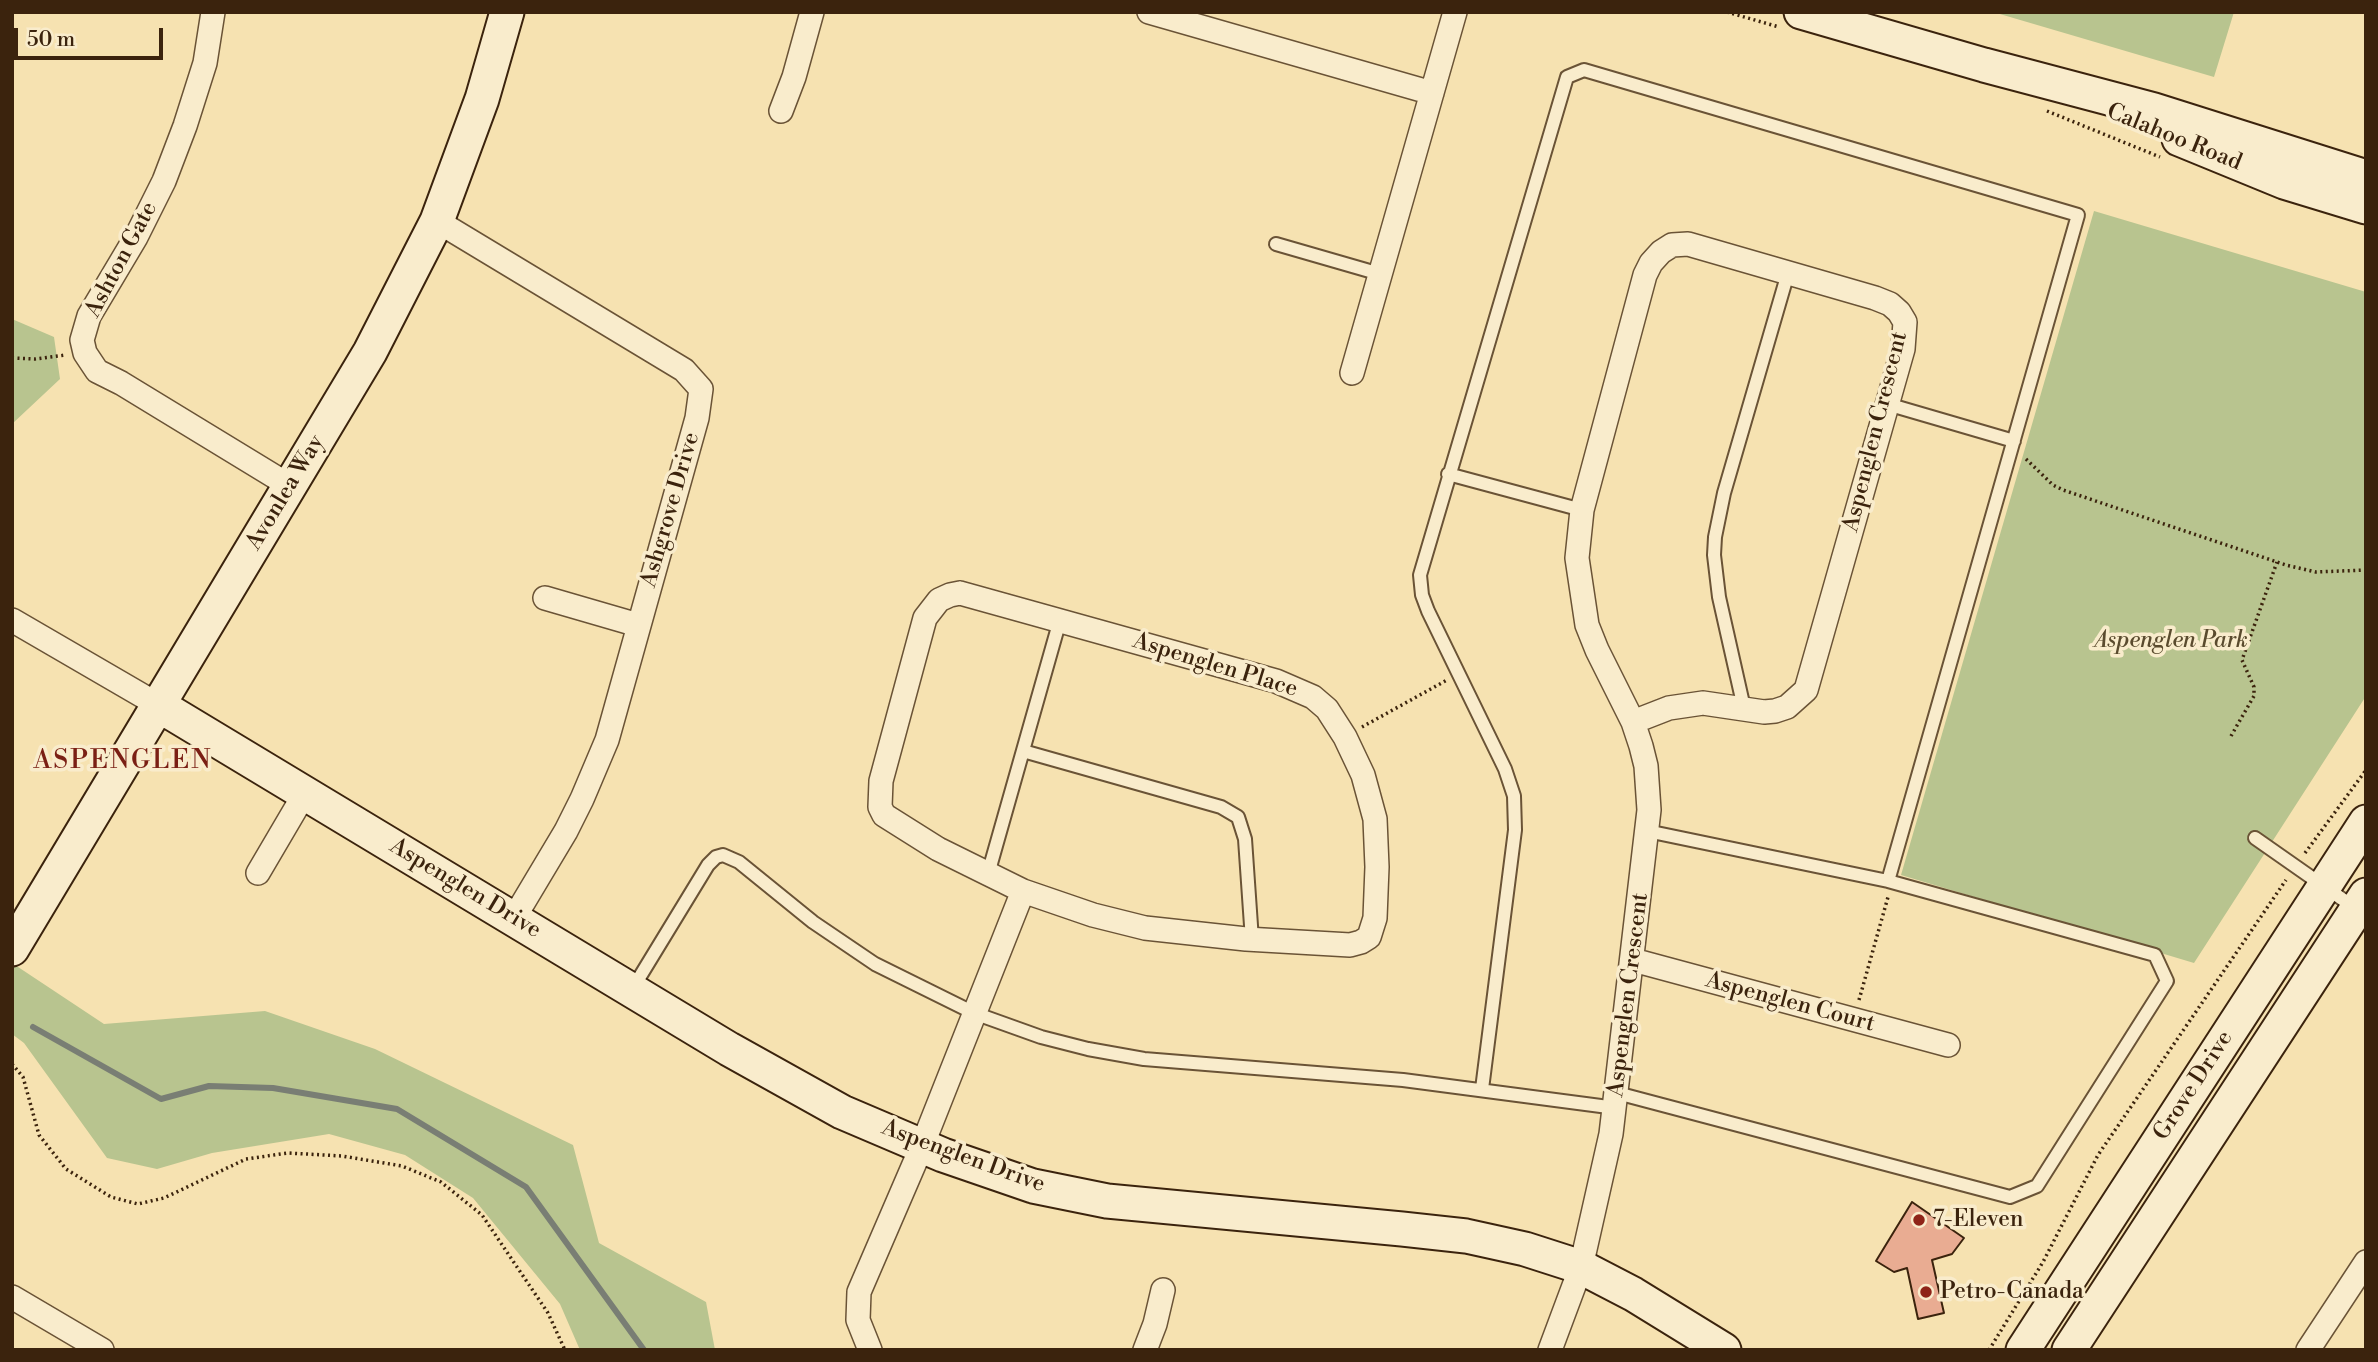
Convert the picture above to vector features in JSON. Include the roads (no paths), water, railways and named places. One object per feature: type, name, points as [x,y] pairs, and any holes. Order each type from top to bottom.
[{"type":"street","name":"Ashton Gate","points":[[214,12],[205,63],[186,126],[164,181],[136,237],[89,316],[82,340],[85,353],[97,371],[290,486]]},
{"type":"street","name":"Avonlea Way","points":[[12,949],[370,352],[437,221],[482,99],[507,12]]},
{"type":"street","points":[[781,111],[794,78],[812,12]]},
{"type":"street","points":[[1149,12],[1432,93]]},
{"type":"street","points":[[1352,373],[1455,12]]},
{"type":"street","name":"Calahoo Road","points":[[1795,21],[1983,65],[2154,110],[2366,177]]},
{"type":"street","name":"Calahoo Road","points":[[1983,65],[2284,182],[2366,207]]},
{"type":"street","name":"Ashgrove Drive","points":[[437,221],[684,370],[701,389],[697,418],[607,740],[566,831],[513,918]]},
{"type":"street","name":"Aspenglen Crescent","points":[[1549,1350],[1581,1267],[1617,1100],[1647,831],[1649,799],[1646,766],[1633,722],[1597,650],[1585,615],[1577,558],[1581,510],[1645,275],[1661,252],[1672,245],[1688,244],[1890,304],[1905,322],[1906,333],[1806,690],[1787,707],[1775,711],[1764,712],[1720,704],[1686,705],[1669,708],[1633,722]]},
{"type":"street","name":"Aspenglen Place","points":[[960,593],[1060,620],[1276,681],[1314,697],[1327,709],[1336,721],[1363,775],[1375,819],[1377,867],[1373,929],[1369,937],[1361,943],[1350,945],[1252,940],[1145,928],[1093,915],[1023,891],[884,815],[880,807],[881,781],[925,618],[939,600],[950,594],[960,593]]},
{"type":"street","points":[[545,598],[638,625]]},
{"type":"street","name":"Aspenglen Drive","points":[[12,620],[160,706],[729,1049],[842,1112],[922,1146],[1032,1186],[1107,1201],[1466,1236],[1525,1249],[1581,1267],[1633,1294],[1724,1350]]},
{"type":"street","points":[[258,873],[305,793]]},
{"type":"street","name":"Grove Drive","points":[[2023,1350],[2366,822]]},
{"type":"street","points":[[870,1350],[858,1321],[859,1292],[922,1146],[1023,891]]},
{"type":"street","name":"Grove Drive","points":[[2069,1350],[2361,902]]},
{"type":"street","name":"Aspenglen Court","points":[[1633,960],[1948,1045]]},
{"type":"street","points":[[2308,1350],[2366,1262]]},
{"type":"street","points":[[1145,1350],[1155,1324],[1163,1290]]},
{"type":"street","points":[[12,1297],[102,1350]]},
{"type":"lane","points":[[1482,1089],[1516,811],[1505,769],[1428,611],[1420,585],[1420,575],[1567,77],[1584,71],[2078,215],[1888,881]]},
{"type":"lane","points":[[1276,244],[1380,274]]},
{"type":"lane","points":[[1744,708],[1719,597],[1714,555],[1715,537],[1724,493],[1788,273]]},
{"type":"lane","points":[[1887,404],[2012,447]]},
{"type":"lane","points":[[1448,474],[1581,510]]},
{"type":"lane","points":[[988,874],[1060,620]]},
{"type":"lane","points":[[1023,751],[1221,807],[1238,817],[1245,839],[1252,940]]},
{"type":"lane","points":[[632,990],[708,865],[716,857],[723,855],[739,862],[813,922],[855,951],[907,981],[974,1013],[1041,1037],[1087,1049],[1144,1059],[1617,1100],[2010,1197],[2037,1186],[2167,981],[2155,955],[1888,881],[1647,831]]},
{"type":"lane","points":[[2255,838],[2325,885],[2361,902]]},
{"type":"waterway","points":[[33,1027],[161,1099],[209,1086],[273,1088],[397,1109],[526,1187],[644,1350]]},
{"type":"place","name":"7-Eleven","points":[[1919,1220]]},
{"type":"place","name":"Petro-Canada","points":[[1926,1292]]},
{"type":"district","name":"ASPENGLEN","points":[[123,762]]},
{"type":"park label","name":"Aspenglen Park","points":[[2171,641]]}]
